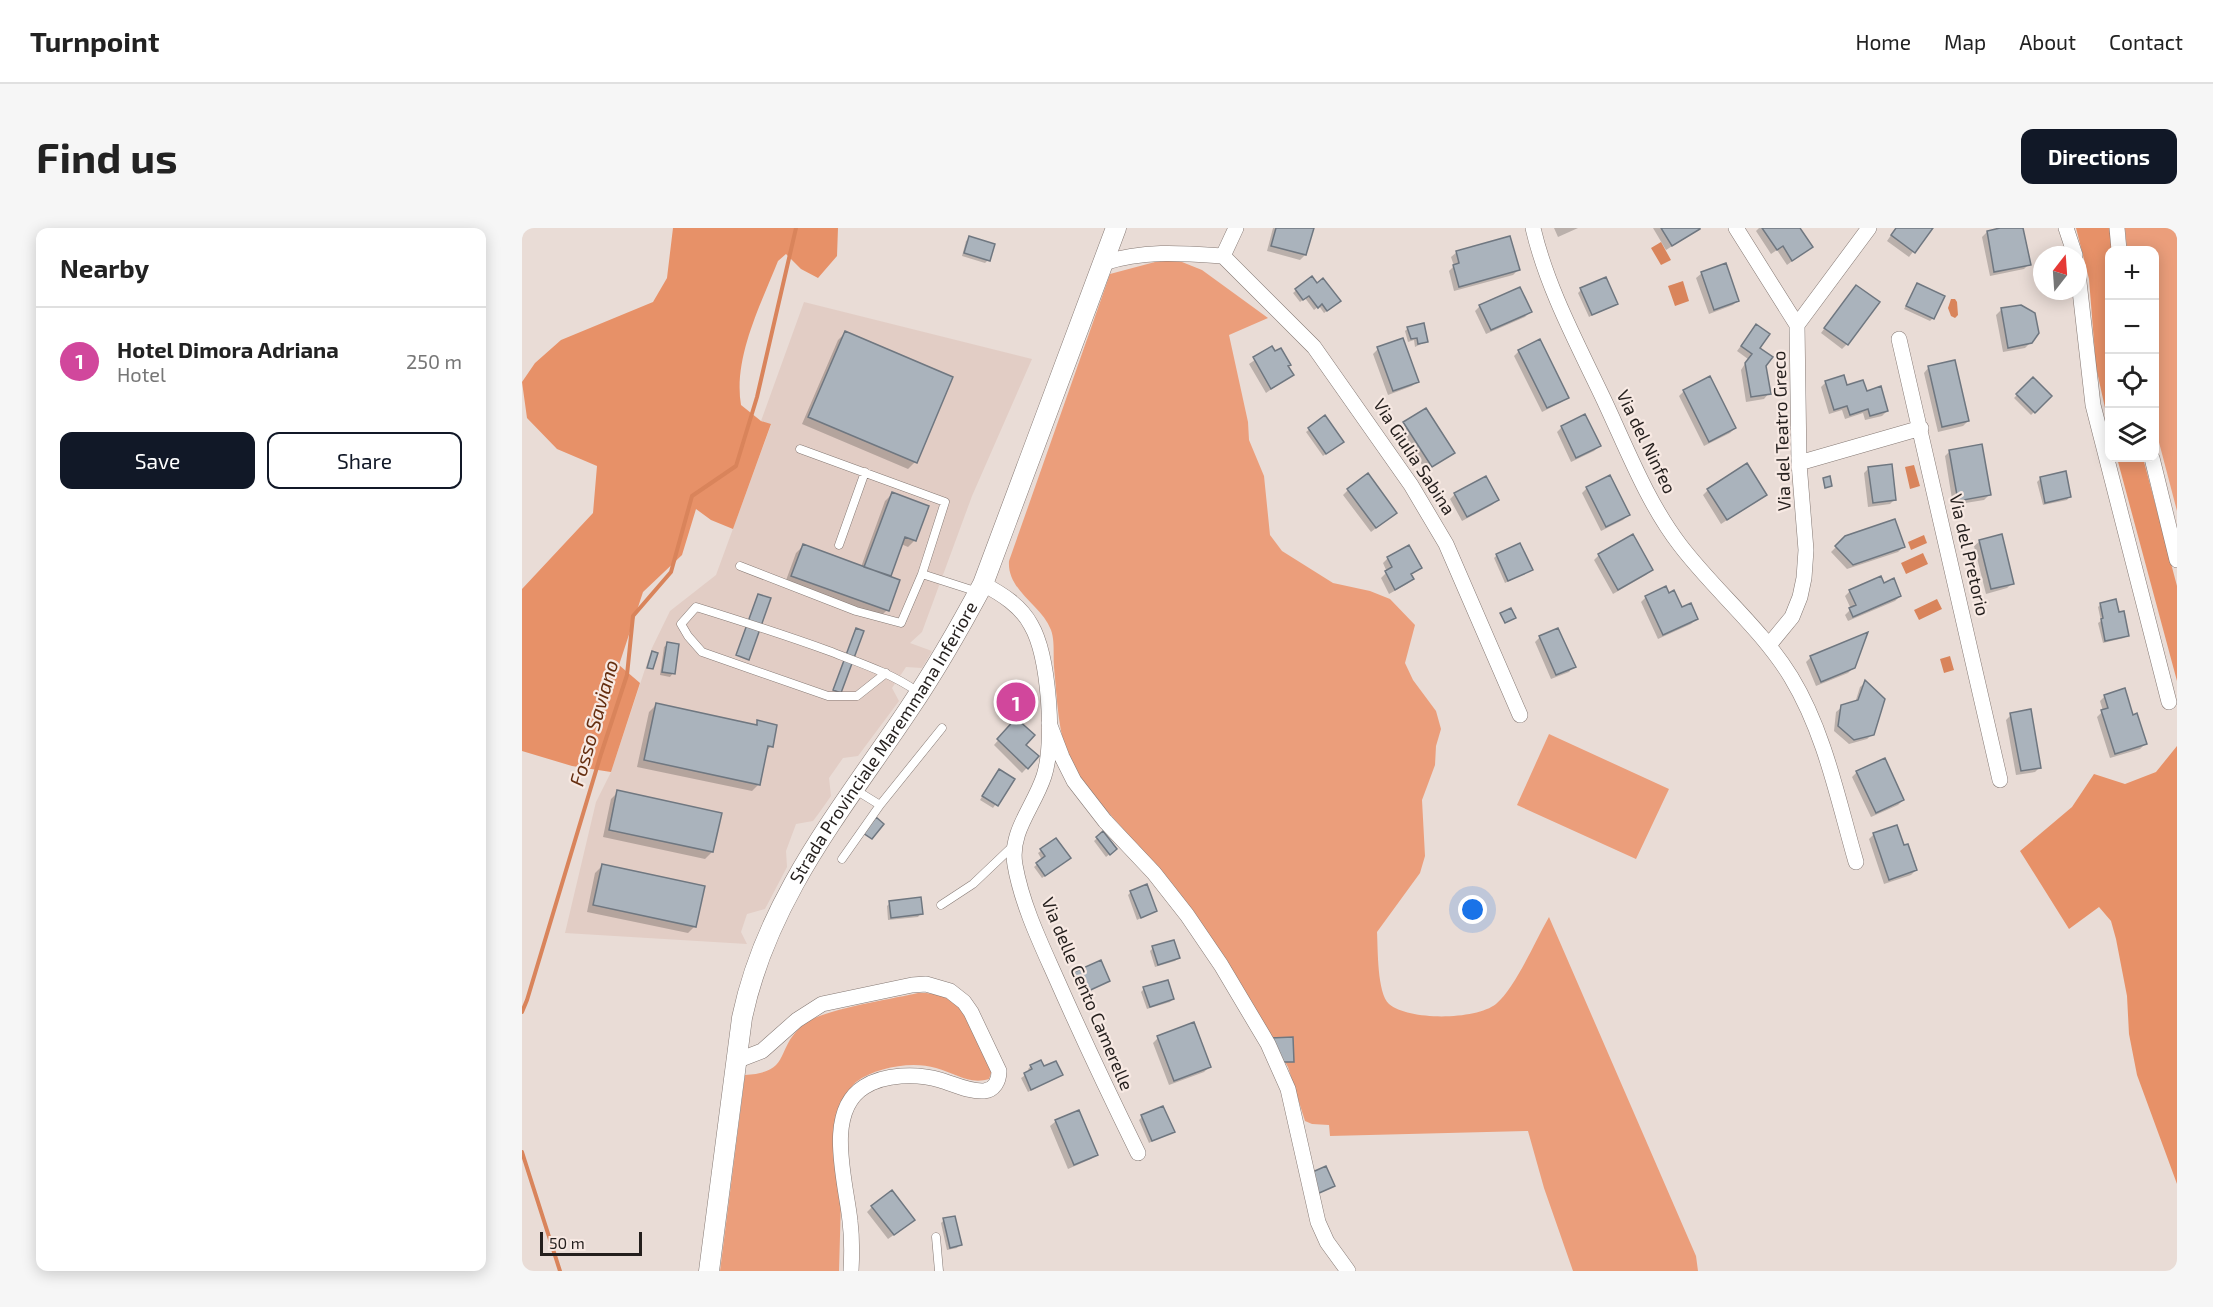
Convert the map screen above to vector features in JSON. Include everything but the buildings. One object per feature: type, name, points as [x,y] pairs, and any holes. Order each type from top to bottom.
[{"type":"main road","name":"Strada Provinciale Maremmana Inferiore","points":[[709,1271],[736,1061],[749,983],[767,935],[790,888],[853,789],[919,693],[958,631],[981,588],[1116,228]]},
{"type":"street","points":[[1103,263],[1131,255],[1154,252],[1222,256],[1236,228]]},
{"type":"street","name":"Via del Ninfeo","points":[[1533,228],[1544,265],[1564,313],[1659,513],[1684,550],[1768,645],[1792,678],[1813,723],[1827,763],[1856,862]]},
{"type":"street","points":[[1736,228],[1797,325]]},
{"type":"street","name":"Via del Teatro Greco","points":[[1768,645],[1792,617],[1804,578],[1805,533],[1799,463],[1797,325],[1869,228]]},
{"type":"street","points":[[2066,228],[2072,246]]},
{"type":"street","points":[[2117,228],[2118,246]]},
{"type":"street","name":"Via Giulia Sabina","points":[[1222,256],[1314,347],[1416,492],[1446,544],[1520,715]]},
{"type":"street","points":[[2081,300],[2093,405],[2169,702]]},
{"type":"street","name":"Via del Pretorio","points":[[1899,339],[2000,780]]},
{"type":"street","points":[[1799,463],[1921,428]]},
{"type":"street","points":[[2153,462],[2177,560]]},
{"type":"street","name":"Via delle Cento Camerelle","points":[[981,588],[1010,600],[1032,626],[1043,659],[1050,739],[1044,775],[1020,826],[1014,845],[1016,870],[1034,926],[1085,1045],[1138,1153]]},
{"type":"street","name":"Via delle Cento Camerelle","points":[[1048,723],[1074,781],[1105,821],[1154,873],[1187,915],[1227,974],[1268,1044],[1288,1089],[1318,1222],[1327,1242],[1348,1271]]},
{"type":"street","points":[[736,1061],[762,1051],[808,1011],[822,1004],[847,998],[926,984],[945,988],[956,994],[971,1012],[998,1066],[998,1082],[992,1088],[982,1091],[936,1078],[893,1077],[877,1080],[865,1086],[853,1096],[847,1105],[841,1122],[840,1143],[852,1235],[851,1271]]},
{"type":"lane","points":[[740,566],[856,611],[901,623],[922,574],[945,502],[800,449]]},
{"type":"lane","points":[[839,545],[865,471]]},
{"type":"lane","points":[[922,574],[981,588]]},
{"type":"lane","points":[[886,673],[857,696],[828,696],[702,652],[681,624],[696,607],[779,633],[886,673],[898,678],[919,693]]},
{"type":"lane","points":[[842,859],[880,805],[942,728]]},
{"type":"lane","points":[[853,789],[880,805]]},
{"type":"lane","name":"Via delle Cento Camerelle","points":[[941,905],[973,884],[1014,845]]},
{"type":"lane","points":[[936,1237],[939,1271]]},
{"type":"shaded area","points":[[673,228],[838,228],[837,256],[818,278],[801,269],[786,254],[778,261],[750,332],[741,369],[740,387],[741,405],[761,421],[771,424],[733,529],[711,520],[696,509],[682,555],[643,592],[619,665],[640,683],[611,772],[572,766],[522,751],[522,589],[593,513],[597,466],[557,449],[527,418],[522,382],[535,363],[561,340],[653,302],[667,278]]},
{"type":"shaded area","points":[[2076,228],[2111,228],[2113,246],[2105,246],[2105,408],[2096,367],[2087,271],[2087,246],[2081,246]]},
{"type":"shaded area","points":[[2125,228],[2177,228],[2177,511],[2159,442],[2159,246],[2127,246]]},
{"type":"shaded area","points":[[1661,242],[1671,260],[1661,265],[1651,248]]},
{"type":"shaded area","points":[[1177,260],[1202,270],[1268,318],[1229,335],[1248,422],[1249,440],[1264,476],[1270,535],[1282,551],[1333,583],[1370,591],[1390,599],[1415,625],[1405,663],[1413,680],[1436,711],[1441,729],[1436,746],[1435,765],[1422,800],[1425,856],[1420,873],[1377,932],[1379,970],[1385,998],[1389,1004],[1399,1010],[1426,1016],[1459,1016],[1486,1009],[1496,1004],[1511,987],[1549,917],[1696,1256],[1698,1271],[1573,1271],[1544,1188],[1528,1131],[1330,1136],[1329,1125],[1312,1124],[1305,1121],[1288,1067],[1224,956],[1169,880],[1081,782],[1073,769],[1060,727],[1051,630],[1040,612],[1013,581],[1009,561],[1110,274],[1155,262]]},
{"type":"shaded area","points":[[1683,281],[1689,301],[1675,306],[1668,286]]},
{"type":"shaded area","points":[[1951,299],[1957,302],[1958,315],[1955,318],[1951,316],[1948,308]]},
{"type":"shaded area","points":[[804,302],[1032,359],[972,496],[922,632],[910,643],[932,651],[922,668],[906,667],[892,688],[899,701],[858,756],[843,758],[829,778],[831,796],[813,821],[796,824],[786,851],[787,867],[765,909],[747,914],[741,932],[747,944],[565,933],[596,802],[611,772],[652,648],[670,611],[716,575],[771,425],[761,421]]},
{"type":"shaded area","points":[[2118,462],[2144,462],[2177,586],[2177,681]]},
{"type":"shaded area","points":[[1914,465],[1920,486],[1910,489],[1905,467]]},
{"type":"shaded area","points":[[1924,535],[1927,543],[1911,550],[1908,542]]},
{"type":"shaded area","points":[[1923,553],[1928,564],[1906,574],[1901,563]]},
{"type":"shaded area","points":[[1937,599],[1942,609],[1919,620],[1914,610]]},
{"type":"shaded area","points":[[1950,656],[1954,670],[1944,673],[1940,659]]},
{"type":"shaded area","points":[[1549,734],[1669,789],[1636,859],[1517,805]]},
{"type":"shaded area","points":[[2177,746],[2177,1184],[2137,1075],[2129,1034],[2127,996],[2111,921],[2099,907],[2069,929],[2020,851],[2072,807],[2094,774],[2125,784],[2156,772]]},
{"type":"shaded area","points":[[918,993],[935,994],[959,1006],[974,1028],[992,1070],[989,1079],[975,1081],[936,1068],[906,1065],[874,1072],[856,1082],[844,1097],[839,1271],[720,1271],[745,1075],[760,1073],[777,1064],[794,1034],[812,1019],[841,1009]]},
{"type":"waterway","name":"Fosso Saviano","points":[[522,1012],[627,675],[633,616],[671,572],[692,496],[736,466],[757,397],[796,228]]},
{"type":"waterway","name":"Fosso Saviano","points":[[522,1152],[560,1271]]},
{"type":"place","name":"Hotel Dimora Adriana","points":[[1016,702]]}]
